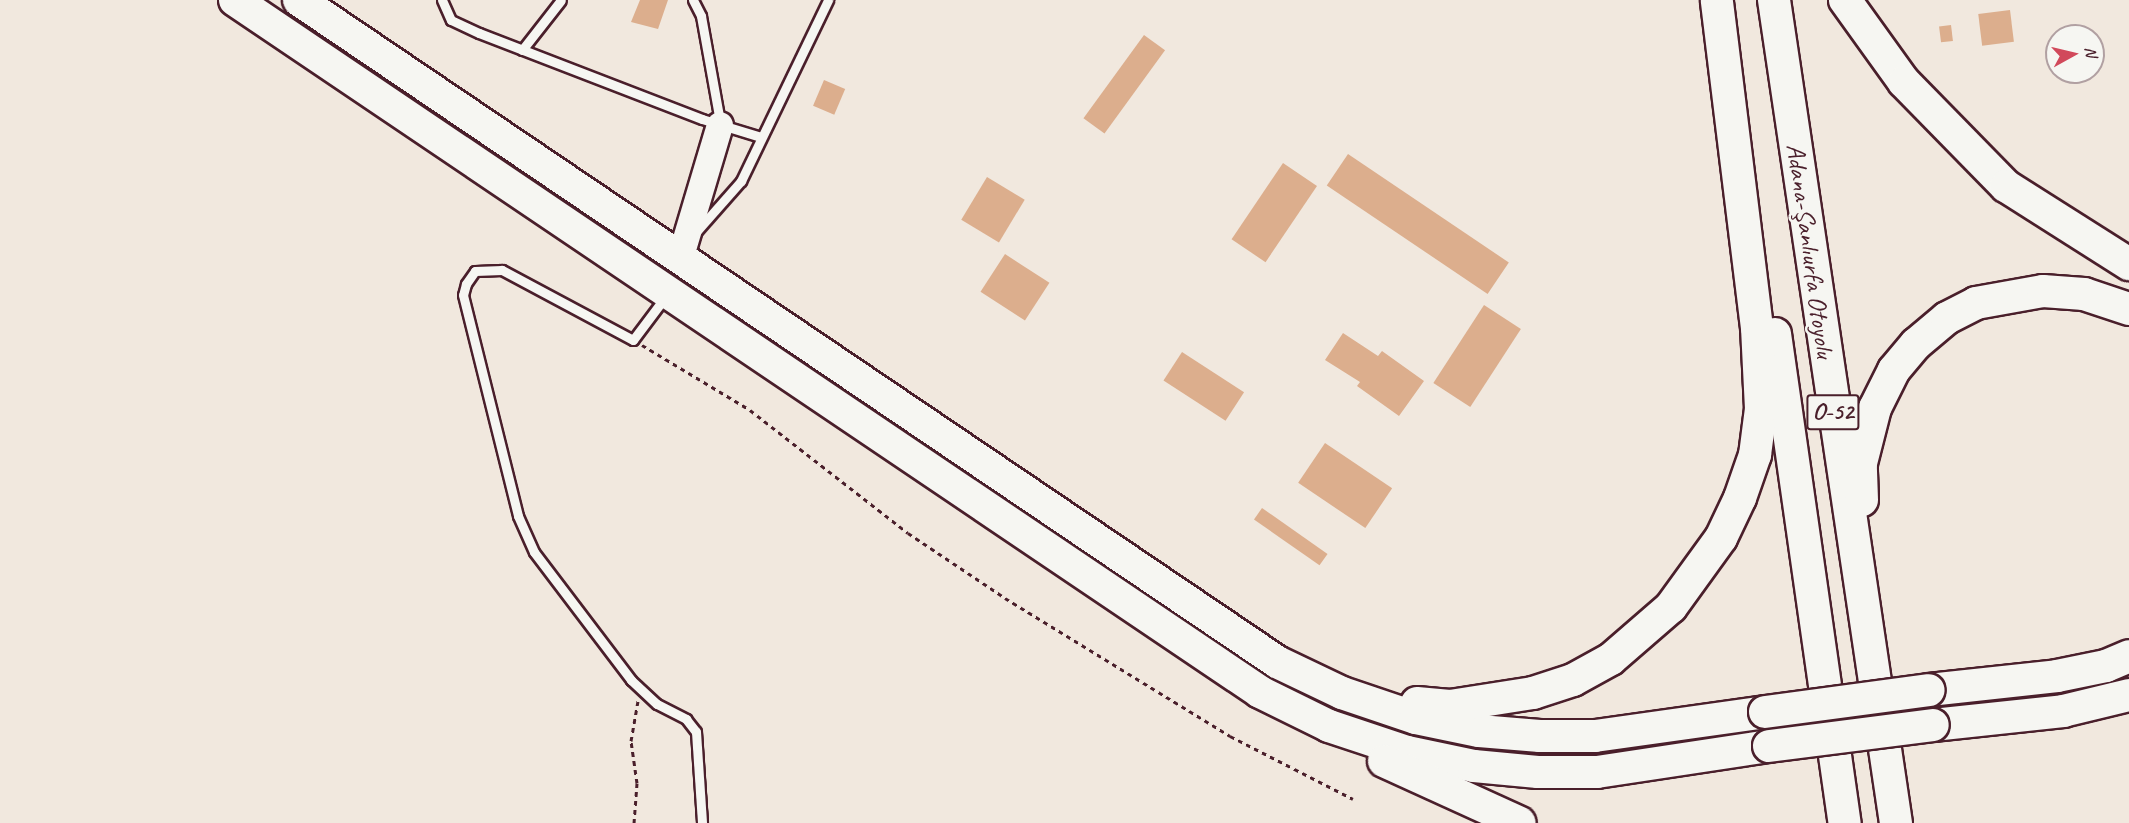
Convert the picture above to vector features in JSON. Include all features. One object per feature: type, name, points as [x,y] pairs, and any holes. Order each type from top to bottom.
[{"type":"highway","points":[[212,0],[451,147]]},
{"type":"highway","points":[[235,0],[1260,692],[1329,726],[1407,752],[1474,766],[1598,772],[1769,746],[2063,711],[2129,694]]},
{"type":"highway","points":[[298,0],[680,250],[1277,662],[1342,693],[1416,718],[1479,731],[1595,736],[1929,690],[2057,676],[2106,666],[2129,656]]},
{"type":"highway","points":[[325,0],[482,121]]},
{"type":"highway","points":[[1176,593],[1283,657],[1333,681],[1410,703],[1450,705],[1533,693],[1573,680],[1611,659],[1671,607],[1721,538],[1740,498],[1755,455],[1761,409],[1757,328],[1717,0]]},
{"type":"highway","name":"Adana-Şanlıurfa Otoyolu","points":[[1728,0],[1845,823]]},
{"type":"highway","name":"Adana-Şanlıurfa Otoyolu","points":[[1774,0],[1896,823]]},
{"type":"highway","points":[[1845,0],[1904,82],[2006,186],[2129,264]]},
{"type":"highway","points":[[1896,823],[1862,510],[1861,463],[1875,408],[1894,370],[1916,344],[1947,318],[1976,303],[2043,291],[2084,294],[2129,309]]},
{"type":"highway","points":[[1156,622],[1257,696],[1326,736],[1520,823]]},
{"type":"street","points":[[680,250],[720,125]]},
{"type":"lane","points":[[442,0],[451,20],[522,50],[720,125],[761,137]]},
{"type":"lane","points":[[522,50],[561,0]]},
{"type":"lane","points":[[693,0],[701,16],[720,125]]},
{"type":"lane","points":[[680,250],[741,181],[828,0]]},
{"type":"lane","points":[[668,293],[633,340],[502,270],[476,271],[466,284],[468,314],[518,516],[534,552],[643,692],[686,719],[696,732],[702,823]]},
{"type":"path","points":[[633,340],[750,410],[908,533],[1005,598],[1230,736],[1353,799]]},
{"type":"path","points":[[634,823],[637,783],[631,741],[635,706],[643,692]]},
{"type":"building","points":[[640,0],[668,0],[658,29],[631,22]]},
{"type":"building","points":[[2010,10],[2014,42],[1982,46],[1978,14]]},
{"type":"building","points":[[1951,25],[1953,41],[1941,42],[1939,26]]},
{"type":"building","points":[[1144,35],[1165,50],[1104,134],[1083,118]]},
{"type":"building","points":[[824,80],[845,89],[834,115],[813,106]]},
{"type":"building","points":[[1348,154],[1509,262],[1488,294],[1327,186]]},
{"type":"building","points":[[1283,163],[1317,186],[1266,262],[1232,239]]},
{"type":"building","points":[[987,177],[1025,200],[999,243],[961,220]]},
{"type":"building","points":[[1005,254],[1049,283],[1025,321],[980,292]]},
{"type":"building","points":[[1484,305],[1521,329],[1470,407],[1433,383]]},
{"type":"building","points":[[1343,333],[1378,356],[1382,351],[1424,381],[1399,416],[1357,386],[1360,382],[1325,360]]},
{"type":"building","points":[[1182,352],[1244,392],[1226,421],[1163,381]]},
{"type":"building","points":[[1325,443],[1392,488],[1365,528],[1298,483]]},
{"type":"building","points":[[1262,508],[1328,554],[1320,565],[1254,519]]}]
